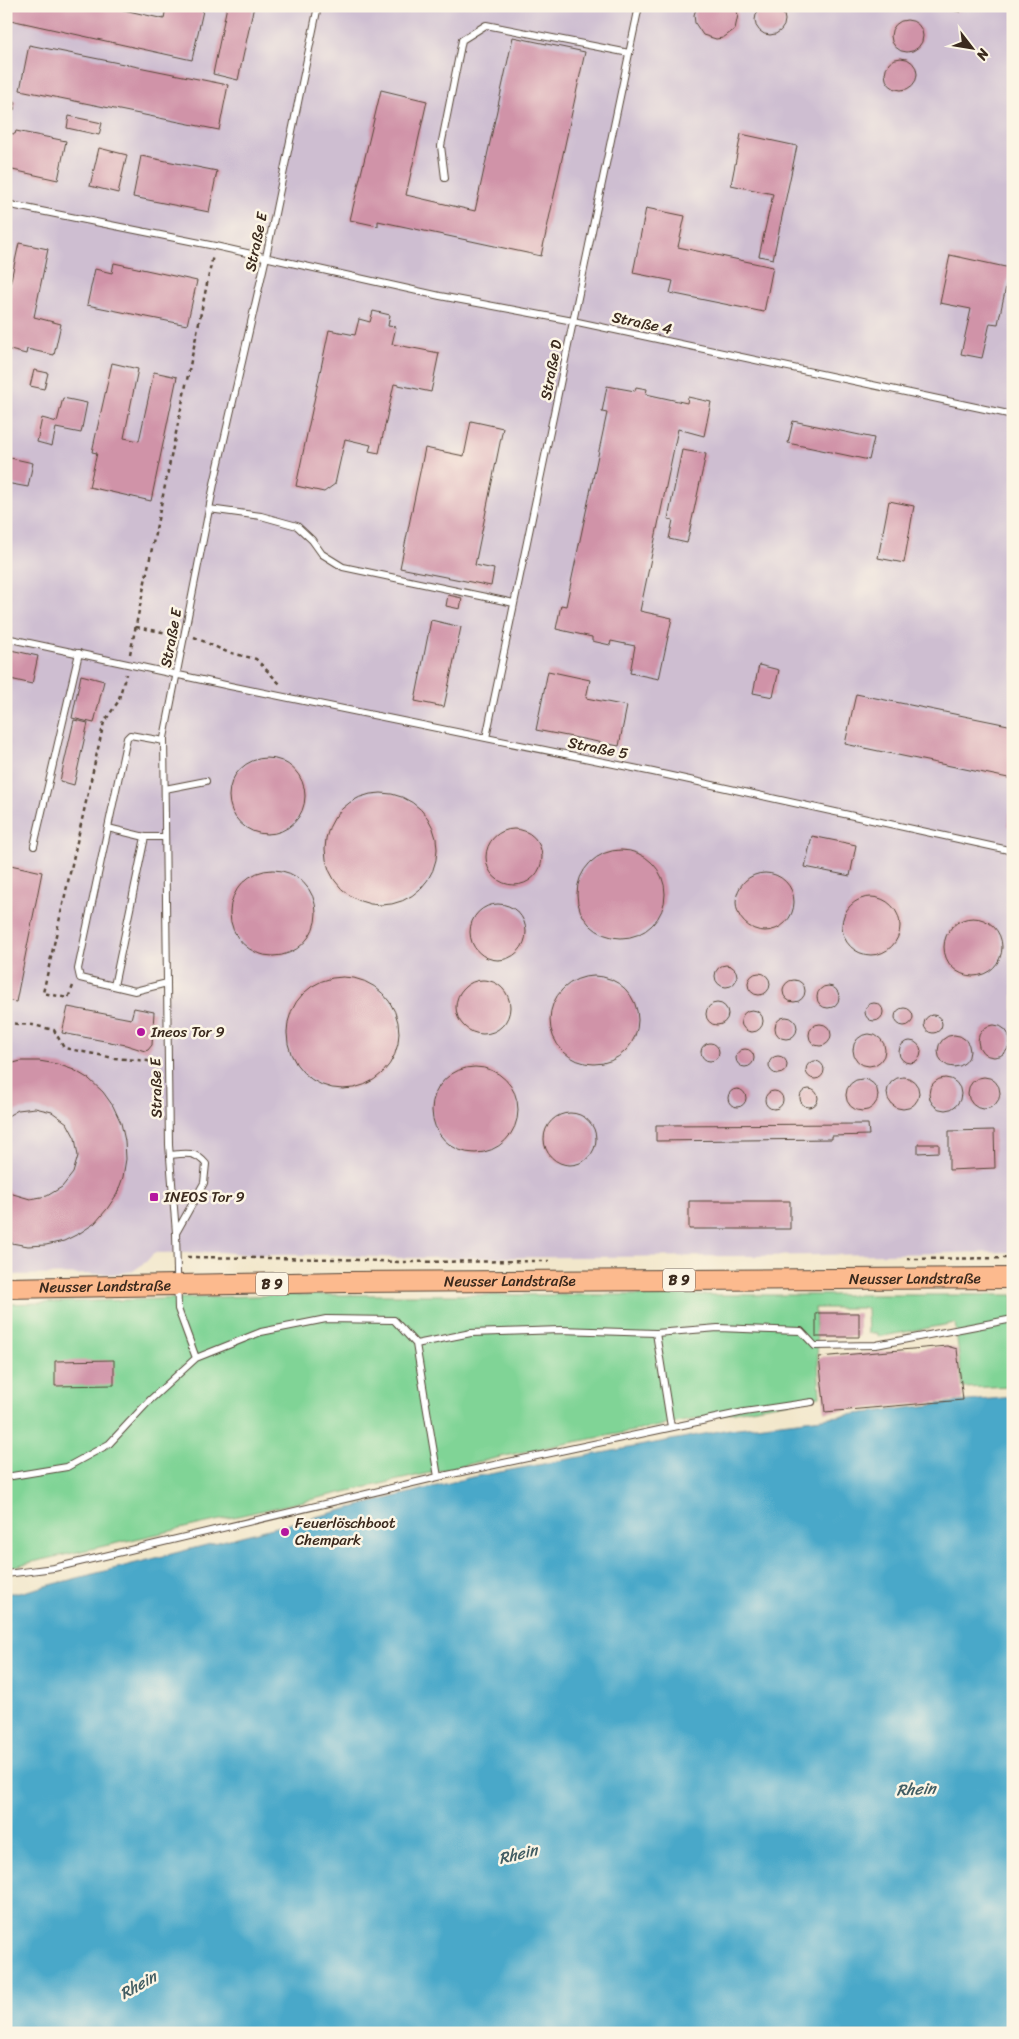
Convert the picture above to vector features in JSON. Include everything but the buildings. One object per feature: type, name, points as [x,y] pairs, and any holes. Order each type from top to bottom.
[{"type":"main road","name":"Neusser Landstraße","points":[[6,1288],[403,1282],[1013,1278]]},
{"type":"lane","name":"Straße E","points":[[196,1358],[178,1310],[176,1233],[170,1155],[166,983],[164,741],[209,509],[266,257],[318,6]]},
{"type":"lane","name":"Straße D","points":[[486,738],[638,6]]},
{"type":"lane","points":[[445,178],[440,146],[462,40],[486,25],[629,53]]},
{"type":"lane","name":"Straße 4","points":[[6,204],[215,246],[440,296],[574,321],[1013,415]]},
{"type":"lane","points":[[209,509],[261,516],[297,526],[312,540],[322,554],[343,566],[514,604]]},
{"type":"lane","name":"Straße 5","points":[[6,638],[287,698],[653,772],[1013,851]]},
{"type":"lane","points":[[34,846],[79,653]]},
{"type":"lane","points":[[164,741],[130,735],[127,738],[78,969],[80,978],[135,991],[166,983]]},
{"type":"lane","points":[[165,789],[206,781]]},
{"type":"lane","points":[[108,828],[145,837],[165,837]]},
{"type":"lane","points":[[114,986],[145,837]]},
{"type":"lane","points":[[170,1155],[191,1153],[199,1156],[206,1164],[204,1183],[176,1233]]},
{"type":"lane","points":[[416,1344],[481,1333],[560,1330],[656,1333],[718,1328],[800,1331],[815,1346],[876,1345],[1013,1319]]},
{"type":"lane","points":[[6,1477],[67,1467],[109,1444],[150,1400],[196,1358],[261,1332],[326,1320],[394,1320],[416,1344],[438,1477]]},
{"type":"lane","points":[[656,1333],[671,1427]]},
{"type":"lane","points":[[6,1574],[54,1568],[438,1477],[671,1427],[744,1412],[812,1402]]},
{"type":"path","points":[[79,974],[68,998],[43,993],[104,722],[118,702],[129,664],[215,246]]},
{"type":"path","points":[[136,627],[197,638],[227,652],[256,659],[280,684],[287,698]]},
{"type":"path","points":[[6,1023],[33,1025],[54,1030],[64,1048],[114,1058],[168,1063]]},
{"type":"path","points":[[176,1258],[221,1256],[252,1259],[339,1259],[398,1262],[557,1262]]},
{"type":"path","points":[[904,1259],[1013,1258]]},
{"type":"shaded area","points":[[6,6],[1013,6],[1013,1252],[398,1258],[338,1255],[252,1255],[221,1252],[154,1253],[146,1262],[133,1271],[118,1274],[6,1275]]},
{"type":"green space","points":[[285,1295],[1013,1295],[1013,1386],[963,1388],[955,1323],[878,1337],[878,1333],[868,1333],[867,1308],[815,1308],[820,1396],[532,1450],[6,1568],[6,1304]]},
{"type":"water","name":"Rhein","points":[[1013,1397],[1013,2033],[6,2033],[6,1593],[19,1593],[468,1478],[730,1429]]},
{"type":"place","name":"Ineos Tor 9","points":[[141,1032]]},
{"type":"place","name":"INEOS Tor 9","points":[[154,1197]]},
{"type":"place","name":"Feuerlöschboot Chempark","points":[[285,1532]]}]
